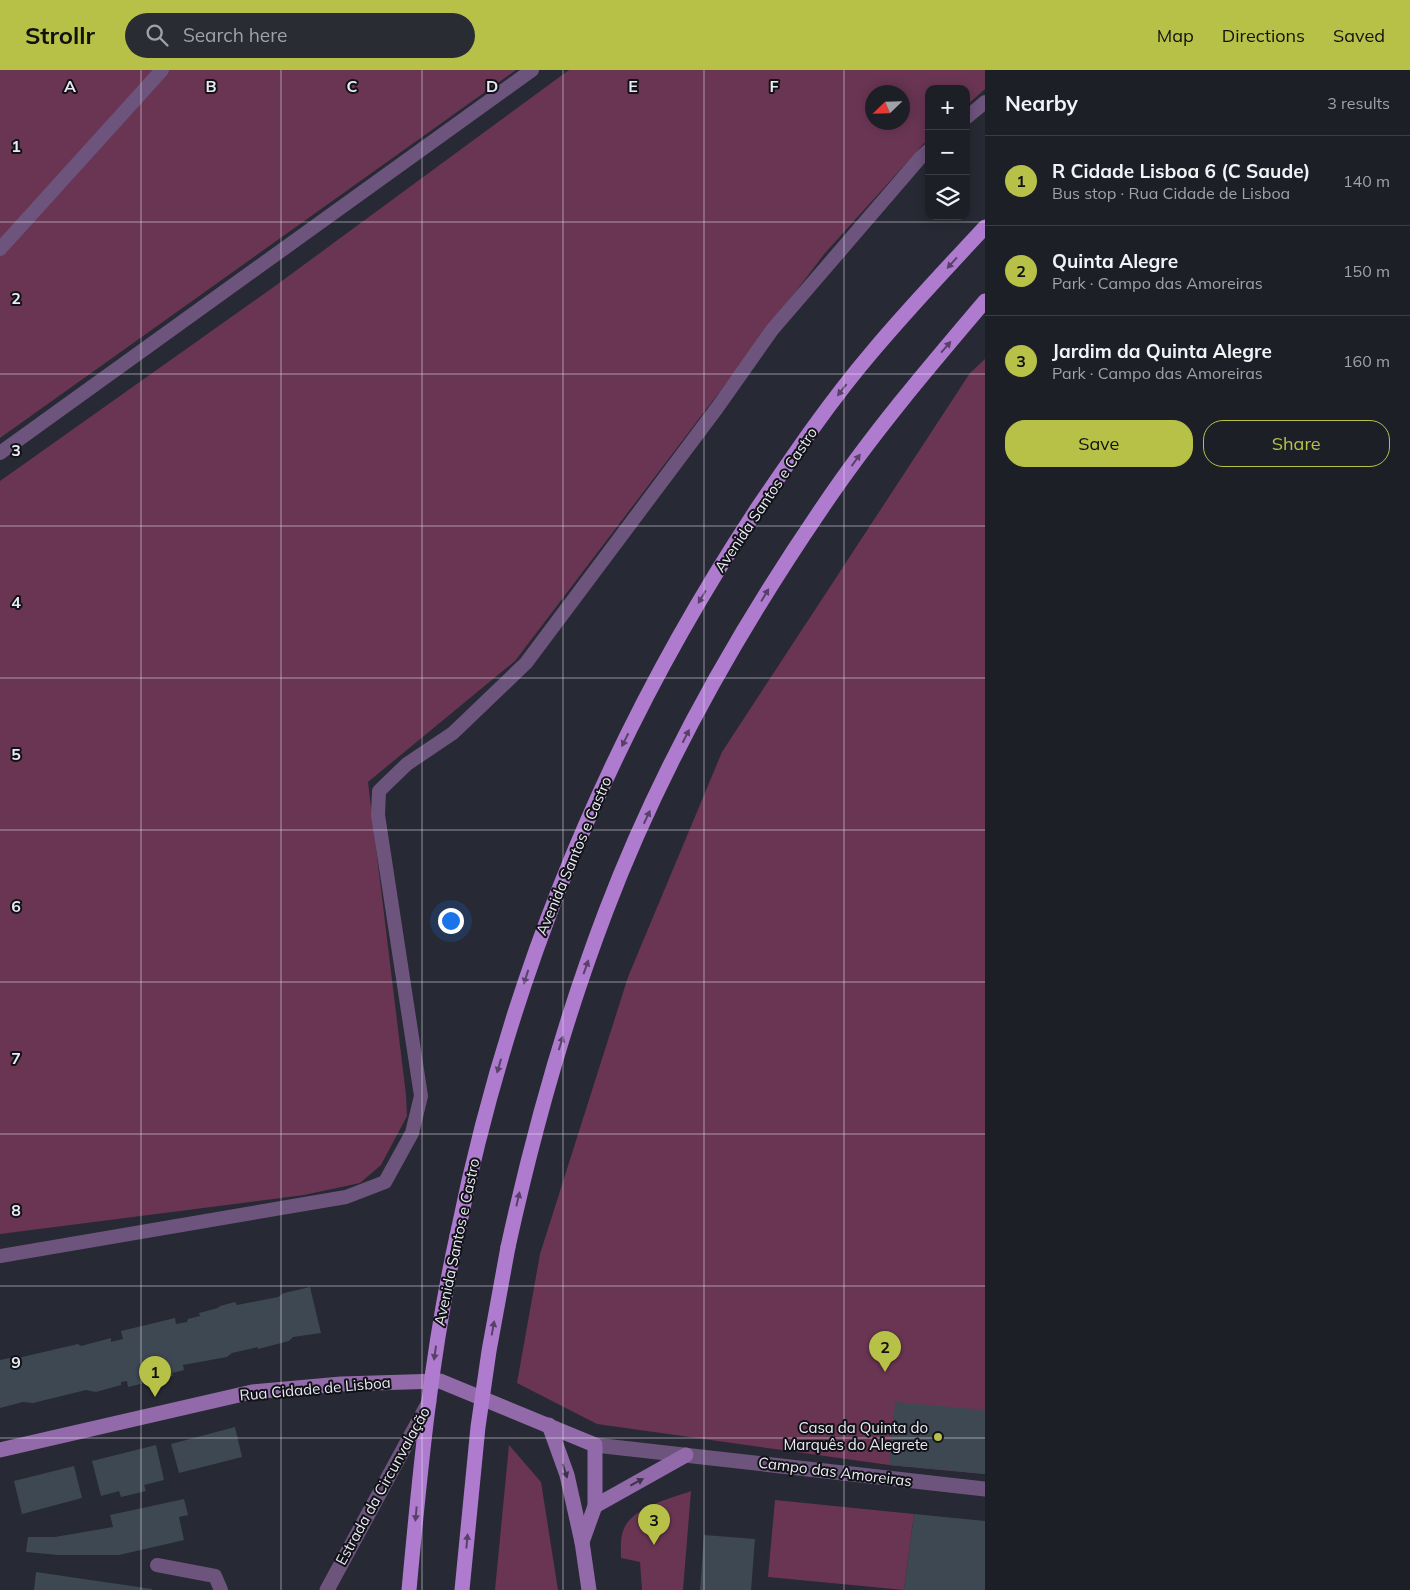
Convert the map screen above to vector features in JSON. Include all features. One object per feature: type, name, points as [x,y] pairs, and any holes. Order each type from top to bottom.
[{"type":"main road","name":"Avenida Santos e Castro","points":[[409,1590],[426,1420],[437,1343],[466,1190],[485,1113],[513,1019],[558,890],[596,801],[652,686],[695,609],[736,542],[779,477],[872,352],[985,227]]},
{"type":"main road","points":[[462,1590],[479,1418],[508,1247],[536,1127],[570,1013],[607,910],[657,796],[703,702],[740,636],[801,539],[867,445],[896,407],[985,301]]},
{"type":"street","name":"Rua Cidade de Lisboa","points":[[0,1450],[252,1392],[340,1384],[440,1381],[595,1445]]},
{"type":"street","name":"Estrada da Circunvalação","points":[[327,1590],[440,1381]]},
{"type":"street","points":[[548,1425],[567,1475],[582,1542],[589,1590]]},
{"type":"street","points":[[582,1542],[595,1506],[595,1445]]},
{"type":"street","name":"Campo das Amoreiras","points":[[595,1445],[985,1489]]},
{"type":"street","points":[[595,1506],[686,1455]]},
{"type":"lane","points":[[0,249],[162,70]]},
{"type":"lane","points":[[0,453],[532,70]]},
{"type":"lane","points":[[970,115],[985,102]]},
{"type":"lane","points":[[0,1256],[346,1197],[385,1182],[412,1133],[421,1096],[378,816],[379,791],[407,764],[453,733],[526,663],[717,408],[772,330],[925,154]]},
{"type":"lane","points":[[157,1565],[215,1576],[222,1590]]},
{"type":"shaded area","points":[[0,70],[516,70],[0,438]]},
{"type":"shaded area","points":[[569,70],[985,70],[985,89],[970,102],[970,85],[925,85],[925,142],[825,253],[515,661],[368,782],[407,1116],[381,1165],[360,1183],[304,1195],[0,1234],[0,481],[275,286]]},
{"type":"shaded area","points":[[985,359],[985,1474],[889,1465],[597,1424],[517,1383],[540,1254],[628,977],[722,752],[970,373]]},
{"type":"shaded area","points":[[509,1445],[541,1482],[558,1590],[495,1590]]},
{"type":"shaded area","points":[[691,1491],[683,1590],[642,1590],[640,1562],[621,1558],[623,1531],[627,1523],[642,1510]]},
{"type":"shaded area","points":[[775,1500],[914,1514],[904,1590],[768,1577]]},
{"type":"building","points":[[310,1287],[321,1333],[293,1337],[289,1341],[232,1353],[227,1357],[183,1365],[184,1370],[172,1373],[173,1376],[128,1387],[127,1381],[121,1382],[121,1385],[96,1392],[86,1390],[33,1403],[23,1402],[0,1408],[0,1360],[18,1358],[78,1344],[81,1346],[111,1338],[111,1342],[123,1339],[121,1331],[175,1318],[176,1324],[187,1322],[188,1319],[200,1316],[199,1313],[220,1306],[235,1302],[237,1305],[278,1297],[284,1293]]},
{"type":"building","name":"Casa da Quinta do Marquês do Alegrete","points":[[895,1402],[985,1410],[985,1474],[889,1465]]},
{"type":"building","points":[[235,1427],[242,1457],[179,1473],[171,1444]]},
{"type":"building","points":[[156,1445],[164,1480],[144,1485],[146,1491],[121,1497],[119,1491],[101,1496],[92,1461]]},
{"type":"building","points":[[74,1466],[82,1498],[22,1514],[14,1481]]},
{"type":"building","points":[[184,1499],[188,1515],[179,1517],[184,1540],[119,1555],[58,1555],[26,1552],[28,1537],[55,1537],[113,1527],[110,1515]]},
{"type":"building","points":[[914,1514],[985,1521],[985,1590],[904,1590]]},
{"type":"building","points":[[704,1535],[755,1539],[751,1590],[700,1590]]},
{"type":"building","points":[[36,1572],[152,1589],[152,1590],[34,1590]]},
{"type":"place","name":"Quinta Alegre","points":[[885,1372]]},
{"type":"place","name":"R Cidade Lisboa 6 (C Saude)","points":[[155,1397]]},
{"type":"place","name":"Casa da Quinta do Marquês do Alegrete","points":[[938,1437]]},
{"type":"place","name":"Jardim da Quinta Alegre","points":[[654,1545]]}]
